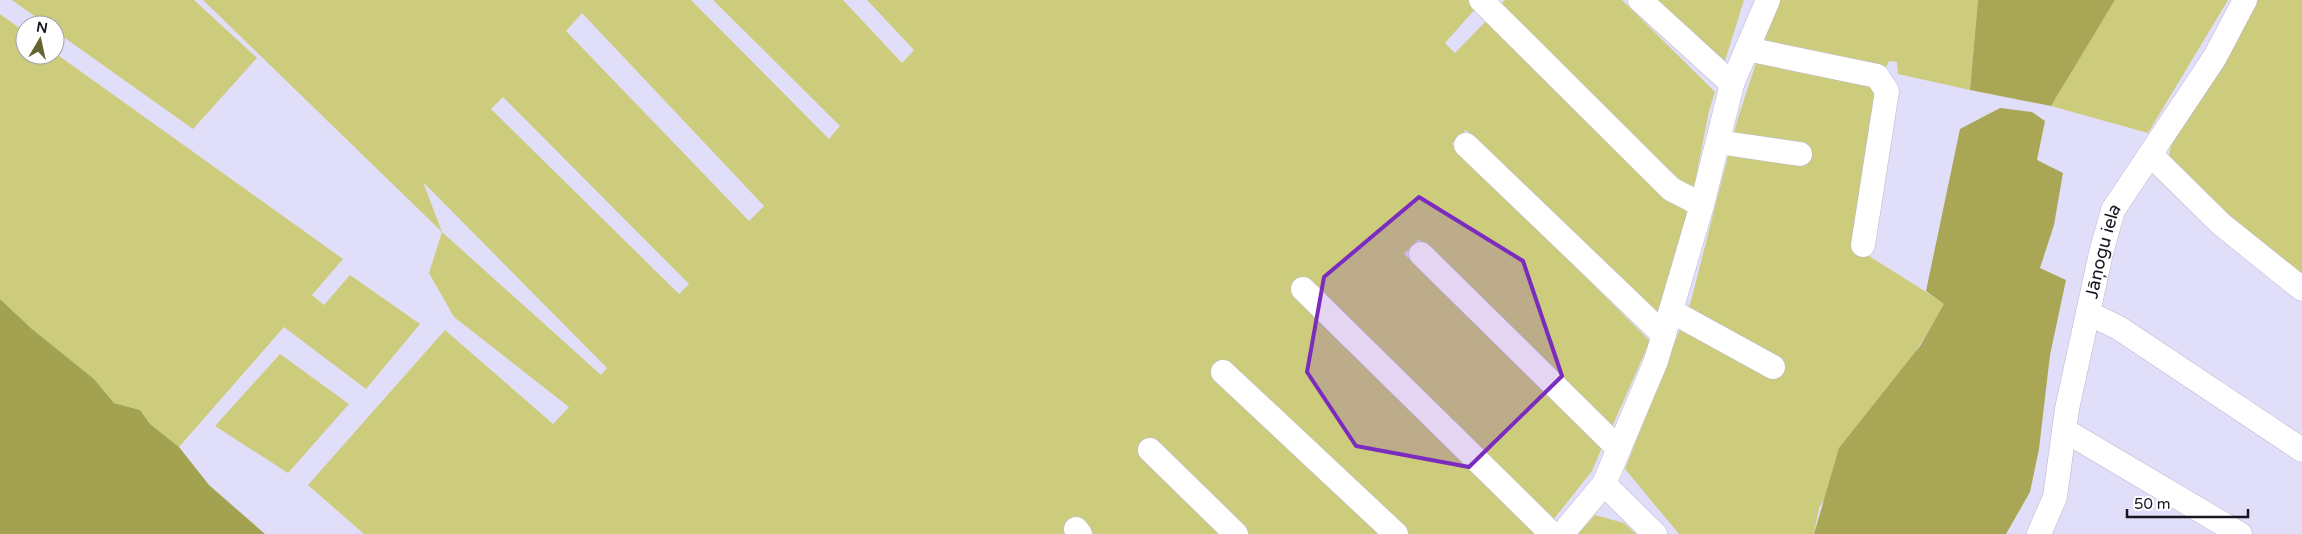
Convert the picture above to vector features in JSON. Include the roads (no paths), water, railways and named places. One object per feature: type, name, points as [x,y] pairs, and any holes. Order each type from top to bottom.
[{"type":"street","points":[[1481,0],[1671,189],[1702,205]]},
{"type":"street","points":[[1640,0],[1732,84]]},
{"type":"street","points":[[1562,534],[1604,484],[1656,362],[1702,205],[1732,84],[1768,0]]},
{"type":"street","name":"Jāņogu iela","points":[[2040,534],[2055,497],[2064,430],[2088,313],[2113,210],[2215,57],[2245,0]]},
{"type":"street","points":[[1747,49],[1877,76],[1887,91],[1864,245]]},
{"type":"street","points":[[1718,142],[1800,154]]},
{"type":"street","points":[[1466,145],[1664,334]]},
{"type":"street","points":[[2151,155],[2221,224],[2302,289]]},
{"type":"street","points":[[1421,254],[1619,449]]},
{"type":"street","points":[[1303,289],[1552,534]]},
{"type":"street","points":[[1671,311],[1773,366]]},
{"type":"street","points":[[2088,313],[2120,328],[2302,450]]},
{"type":"street","points":[[1223,372],[1396,534]]},
{"type":"street","points":[[2064,430],[2240,534]]},
{"type":"street","points":[[1150,450],[1236,534]]},
{"type":"street","points":[[1604,484],[1655,534]]}]
